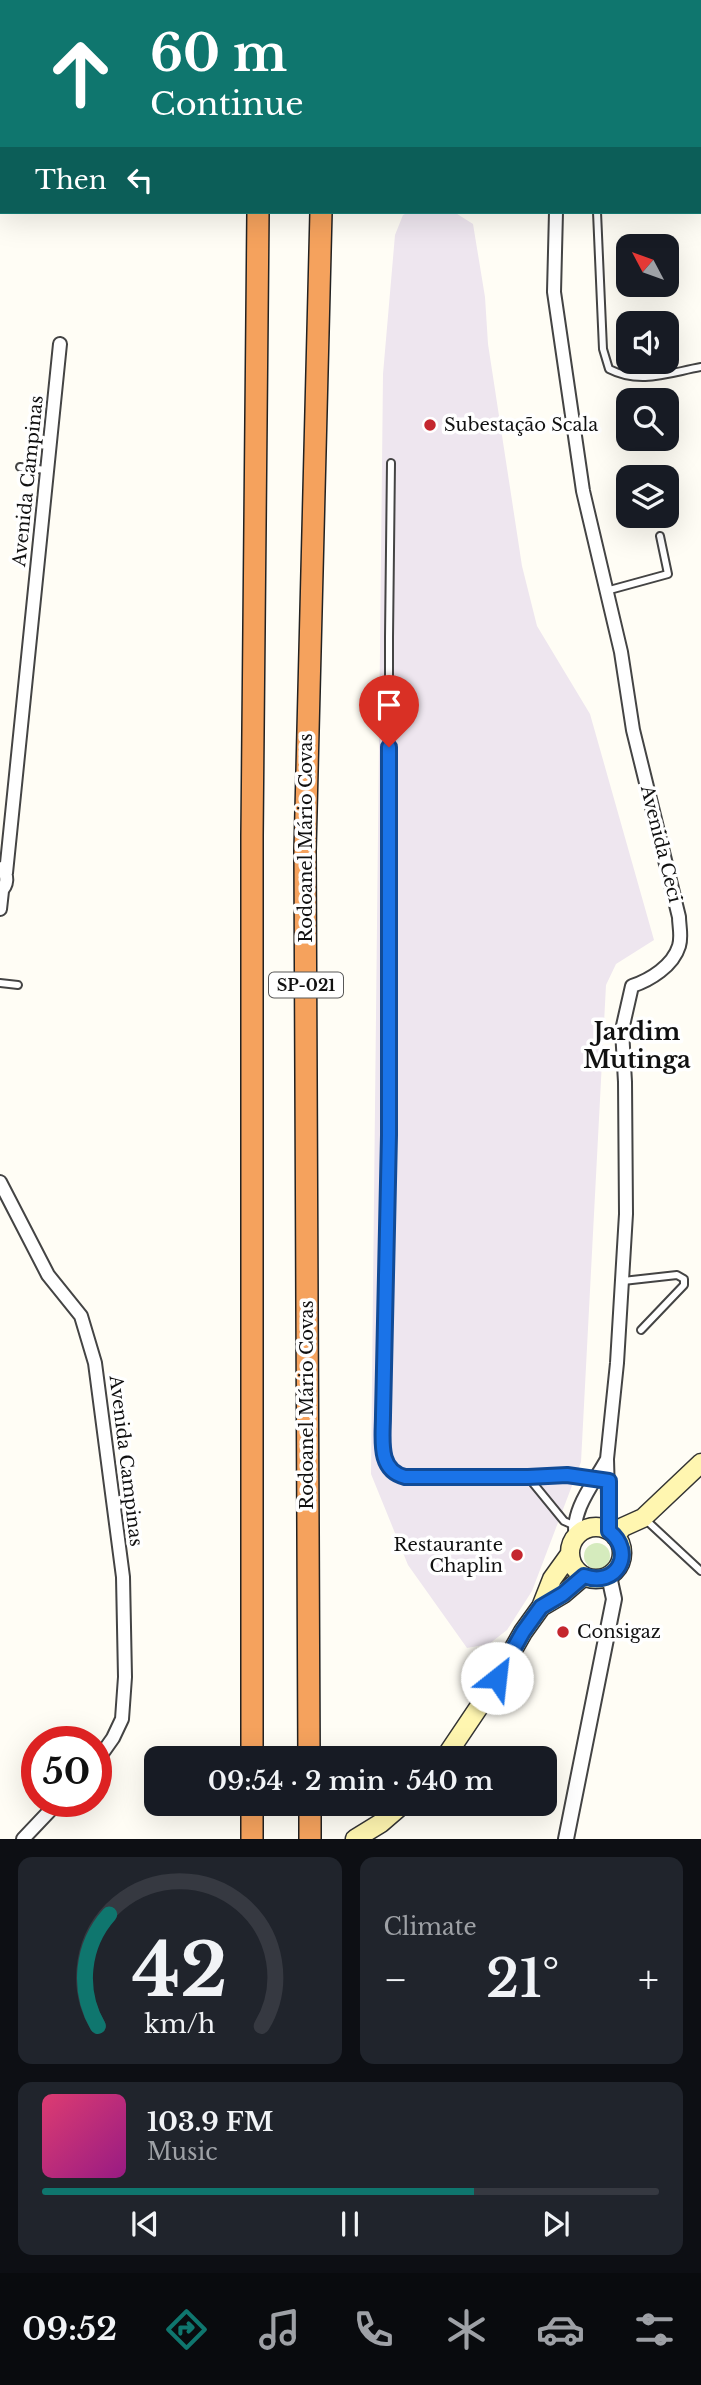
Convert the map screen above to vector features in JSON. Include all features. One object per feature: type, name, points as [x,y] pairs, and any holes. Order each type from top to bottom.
[{"type":"highway","name":"SP-021","points":[[252,1746],[252,836],[258,214]]},
{"type":"highway","name":"Rodoanel Mário Covas","points":[[309,1746],[306,825],[321,214]]},
{"type":"highway","points":[[252,1816],[252,1839]]},
{"type":"highway","points":[[310,1816],[310,1839]]},
{"type":"main road","points":[[615,1539],[594,1527],[581,1533],[573,1539],[574,1567],[584,1576],[596,1579],[609,1576],[618,1568],[615,1539],[624,1527],[643,1518],[701,1463]]},
{"type":"main road","name":"Avenida Ceci","points":[[453,1746],[541,1607],[552,1578],[573,1539]]},
{"type":"main road","name":"Avenida Ceci","points":[[541,1607],[563,1594],[584,1576]]},
{"type":"main road","points":[[355,1839],[389,1816]]},
{"type":"street","name":"Avenida Ceci","points":[[556,214],[554,292],[583,491],[621,652],[633,730],[679,917],[680,938],[678,950],[651,980],[632,986],[622,1030],[626,1214],[623,1282],[618,1310],[617,1363],[603,1480],[573,1539]]},
{"type":"street","name":"Avenida Campinas","points":[[1,892],[6,883],[3,870],[60,344]]},
{"type":"street","name":"Avenida Campinas","points":[[0,850],[9,830]]},
{"type":"street","points":[[0,909],[1,892]]},
{"type":"street","name":"Avenida Campinas","points":[[0,1182],[48,1275],[81,1316],[95,1363],[123,1577],[125,1677],[122,1718],[112,1739]]},
{"type":"street","name":"Avenida Ceci","points":[[603,1480],[615,1539]]},
{"type":"street","points":[[566,1839],[614,1599],[609,1576]]},
{"type":"street","points":[[23,1839],[44,1817]]},
{"type":"lane","points":[[597,214],[603,349],[609,369],[622,376],[639,379],[701,367]]},
{"type":"lane","points":[[391,463],[389,1135],[383,1455],[389,1468],[396,1475],[405,1477],[567,1475],[603,1480]]},
{"type":"lane","points":[[20,467],[46,470]]},
{"type":"lane","points":[[606,591],[668,574],[660,536]]},
{"type":"lane","points":[[0,982],[19,985]]},
{"type":"lane","points":[[623,1282],[677,1275],[683,1277],[685,1282],[641,1330]]},
{"type":"lane","points":[[528,1477],[564,1521],[573,1539]]},
{"type":"lane","points":[[643,1518],[701,1571]]},
{"type":"shaded area","points":[[457,214],[473,224],[485,297],[488,344],[522,566],[537,626],[590,714],[654,940],[616,964],[606,985],[581,1462],[532,1591],[507,1630],[489,1644],[467,1648],[408,1565],[371,1474],[383,374],[395,235],[403,215]]},
{"type":"green space","points":[[597,1543],[606,1547],[610,1556],[606,1565],[597,1569],[588,1565],[584,1556],[588,1547]]},
{"type":"place","name":"Subestação Scala","points":[[430,425]]},
{"type":"place","name":"Restaurante Chaplin","points":[[517,1555]]},
{"type":"place","name":"Consigaz","points":[[563,1632]]},
{"type":"district","name":"Jardim Mutinga","points":[[637,1046]]},
{"type":"route","points":[[389,747],[389,1135],[383,1415],[385,1462],[396,1475],[405,1477],[567,1475],[609,1481],[609,1531],[620,1542],[622,1550],[621,1562],[614,1573],[596,1579],[584,1576],[563,1594],[541,1607],[523,1632],[497,1678]]}]
